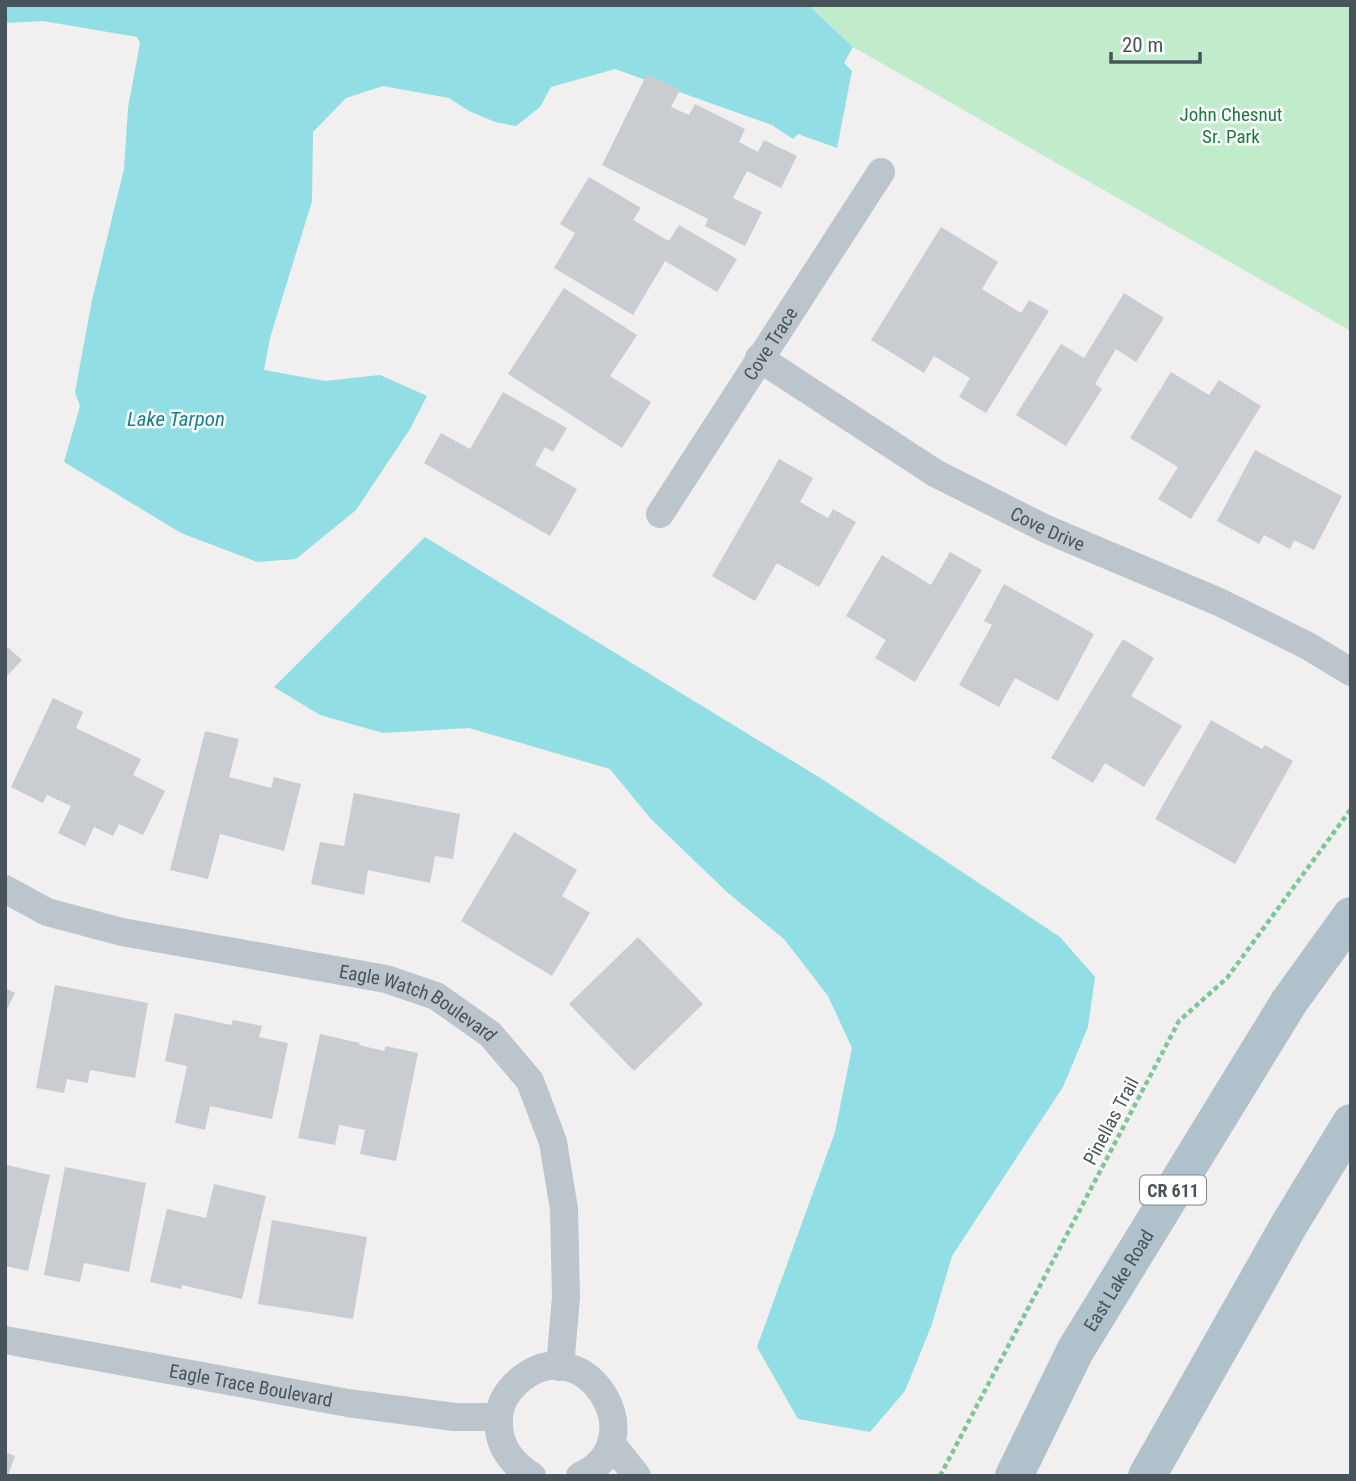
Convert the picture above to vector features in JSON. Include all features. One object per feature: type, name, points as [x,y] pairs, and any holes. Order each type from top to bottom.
[{"type":"main road","name":"East Lake Road","points":[[1014,1476],[1082,1340],[1282,1013],[1351,916]]},
{"type":"main road","points":[[1147,1476],[1282,1237],[1351,1123]]},
{"type":"street","name":"Cove Trace","points":[[660,514],[881,172]]},
{"type":"street","name":"Cove Drive","points":[[759,358],[935,473],[1046,529],[1219,602],[1308,646],[1351,671]]},
{"type":"street","name":"Eagle Watch Boulevard","points":[[5,889],[47,912],[122,932],[386,979],[436,996],[490,1034],[530,1081],[553,1142],[564,1209],[566,1297],[560,1367]]},
{"type":"street","name":"Eagle Trace Boulevard","points":[[5,1340],[348,1402],[454,1417],[499,1417]]},
{"type":"street","points":[[532,1476],[518,1468],[506,1453],[499,1436],[503,1400],[513,1385],[527,1374],[543,1368],[560,1367],[577,1371],[592,1379],[604,1392],[611,1408],[614,1426],[611,1443],[602,1459],[580,1476]]},
{"type":"street","points":[[611,1443],[636,1476]]},
{"type":"path","name":"Pinellas Trail","points":[[940,1476],[1179,1021],[1227,978],[1351,809]]},
{"type":"green space","name":"John Chesnut Sr. Park","points":[[808,5],[1351,5],[1351,331],[853,47]]},
{"type":"water","name":"Lake Tarpon","points":[[5,5],[808,5],[853,47],[844,63],[852,71],[837,148],[798,134],[793,139],[772,125],[615,69],[551,87],[540,107],[516,126],[495,122],[469,111],[449,98],[383,86],[346,98],[313,132],[312,201],[270,338],[264,370],[325,381],[380,375],[427,396],[410,429],[356,510],[296,559],[257,562],[181,533],[64,462],[80,406],[75,392],[92,300],[124,169],[128,108],[140,43],[137,37],[43,21],[5,23]]},
{"type":"water","points":[[425,537],[822,779],[1060,937],[1095,977],[1088,1027],[1063,1087],[952,1256],[932,1324],[905,1391],[870,1432],[798,1419],[757,1347],[835,1132],[852,1048],[828,996],[784,939],[728,893],[650,818],[610,769],[469,728],[383,733],[320,715],[274,687]]},
{"type":"building","points":[[647,74],[680,90],[671,107],[689,115],[695,104],[745,129],[739,142],[758,152],[764,140],[797,156],[781,188],[747,171],[733,198],[762,212],[745,246],[705,226],[708,219],[602,165]]},
{"type":"building","points":[[589,177],[641,208],[633,220],[669,241],[679,225],[737,259],[717,292],[665,261],[633,315],[554,268],[575,233],[560,224]]},
{"type":"building","points":[[941,227],[998,262],[982,289],[1021,313],[1029,300],[1049,311],[986,413],[959,397],[970,378],[934,356],[924,373],[871,340]]},
{"type":"building","points":[[564,288],[637,335],[610,376],[651,402],[622,448],[508,374]]},
{"type":"building","points":[[1124,293],[1164,318],[1136,362],[1116,349],[1095,384],[1102,389],[1066,446],[1016,415],[1061,344],[1084,358]]},
{"type":"building","points":[[1171,372],[1209,395],[1219,380],[1261,406],[1191,519],[1158,499],[1178,467],[1130,438]]},
{"type":"building","points":[[503,392],[567,428],[553,452],[545,447],[535,465],[577,489],[550,536],[424,463],[441,433],[470,449]]},
{"type":"building","points":[[1255,450],[1342,496],[1314,550],[1294,540],[1290,549],[1264,535],[1259,544],[1217,521]]},
{"type":"building","points":[[779,459],[813,478],[800,502],[828,518],[833,509],[856,522],[819,587],[777,563],[755,601],[712,576]]},
{"type":"building","points":[[950,552],[982,570],[915,682],[875,658],[886,640],[846,616],[882,555],[931,585]]},
{"type":"building","points":[[1004,584],[1094,634],[1058,701],[1015,678],[999,707],[959,685],[992,625],[984,621]]},
{"type":"building","points":[[1123,639],[1154,658],[1131,696],[1182,726],[1144,787],[1105,763],[1093,783],[1051,758]]},
{"type":"building","points":[[5,645],[22,660],[5,678]]},
{"type":"building","points":[[53,698],[83,712],[76,728],[141,759],[133,775],[165,791],[143,835],[119,824],[113,836],[94,827],[85,846],[58,833],[71,806],[47,795],[43,803],[11,787]]},
{"type":"building","points":[[1211,720],[1262,749],[1265,745],[1293,761],[1235,864],[1155,819]]},
{"type":"building","points":[[205,731],[239,739],[229,777],[271,788],[274,777],[301,784],[284,851],[220,834],[208,879],[170,870]]},
{"type":"building","points":[[354,793],[460,814],[453,859],[435,856],[430,883],[368,870],[364,895],[311,884],[320,842],[344,846]]},
{"type":"building","points":[[514,832],[577,870],[562,896],[590,913],[552,976],[461,921]]},
{"type":"building","points":[[638,937],[703,1004],[634,1071],[569,1004]]},
{"type":"building","points":[[55,985],[148,1003],[135,1078],[90,1070],[88,1083],[67,1079],[64,1093],[36,1088]]},
{"type":"building","points":[[5,988],[15,993],[5,1013]]},
{"type":"building","points":[[175,1013],[231,1025],[233,1020],[262,1026],[259,1037],[288,1043],[272,1119],[210,1106],[205,1130],[175,1123],[187,1066],[165,1061]]},
{"type":"building","points":[[320,1034],[384,1051],[386,1046],[418,1053],[396,1161],[360,1154],[365,1130],[339,1125],[335,1145],[298,1138]]},
{"type":"building","points":[[7,1165],[50,1175],[28,1271],[5,1266]]},
{"type":"building","points":[[65,1167],[146,1183],[129,1272],[84,1263],[80,1282],[44,1275]]},
{"type":"building","points":[[214,1184],[266,1196],[242,1299],[182,1285],[181,1289],[150,1282],[167,1209],[206,1218]]},
{"type":"building","points":[[272,1220],[367,1237],[353,1319],[258,1304]]},
{"type":"building","points":[[5,1452],[15,1456],[8,1476],[5,1476]]}]
